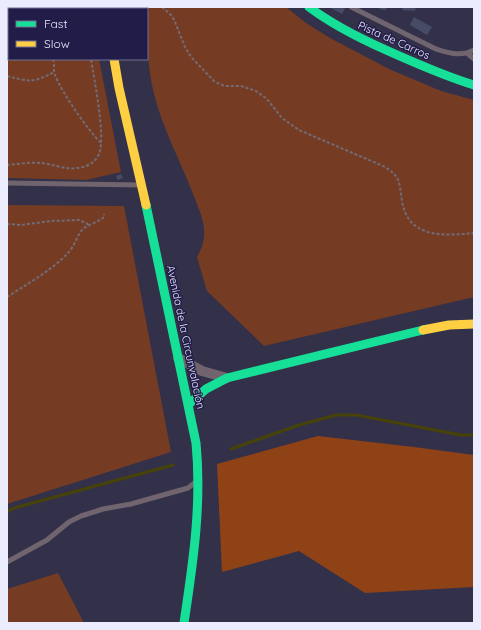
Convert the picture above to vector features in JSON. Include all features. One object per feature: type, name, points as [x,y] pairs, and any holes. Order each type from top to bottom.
[{"type":"main road","name":"Pista de Carros","points":[[309,7],[345,31],[452,79],[474,85]]},
{"type":"main road","name":"Avenida de la Circunvalación","points":[[114,60],[196,443],[200,477],[198,512],[184,623]]},
{"type":"main road","points":[[188,405],[206,388],[227,378],[418,331],[449,325],[474,324]]},
{"type":"street","points":[[178,358],[202,371],[227,378]]},
{"type":"lane","points":[[351,7],[436,49],[449,53],[467,53],[474,50]]},
{"type":"lane","points":[[467,53],[474,59]]},
{"type":"lane","points":[[7,183],[142,185]]},
{"type":"lane","points":[[7,562],[42,543],[69,522],[81,516],[103,509],[131,504],[188,488],[200,477]]},
{"type":"path","points":[[162,7],[176,22],[190,57],[215,82],[222,85],[241,86],[252,89],[268,99],[282,118],[299,130],[392,171],[397,176],[399,182],[406,214],[414,224],[424,232],[444,235],[474,233]]},
{"type":"path","points":[[53,60],[54,72],[58,82],[76,111],[101,144]]},
{"type":"path","points":[[7,165],[40,163],[68,169],[86,167],[92,164],[99,153],[101,144],[99,111],[91,60]]},
{"type":"path","points":[[7,76],[29,82],[38,80],[54,72]]},
{"type":"path","points":[[7,297],[52,267],[68,253],[76,243],[82,230],[89,225],[98,222],[104,217],[104,214]]},
{"type":"path","points":[[7,224],[20,225],[51,221],[80,220],[89,225]]},
{"type":"shaded area","points":[[7,7],[92,7],[8,8],[8,60],[99,60],[121,172],[86,180],[7,178]]},
{"type":"shaded area","points":[[286,7],[306,23],[330,38],[389,69],[441,91],[474,100],[474,297],[264,346],[207,291],[197,257],[203,240],[203,221],[168,134],[154,94],[148,52],[148,8],[140,8]]},
{"type":"shaded area","points":[[7,205],[124,206],[171,452],[7,504]]},
{"type":"shaded area","points":[[318,436],[474,455],[474,587],[365,593],[299,551],[222,572],[217,464]]},
{"type":"shaded area","points":[[58,573],[84,623],[7,623],[7,589]]},
{"type":"building","points":[[329,7],[346,7],[342,14]]},
{"type":"building","points":[[377,7],[387,7],[386,10],[382,10]]},
{"type":"building","points":[[403,7],[416,7],[415,11],[402,10]]},
{"type":"building","points":[[414,17],[432,27],[427,35],[410,25]]},
{"type":"building","points":[[121,174],[123,178],[118,180],[116,176]]},
{"type":"waterway","points":[[231,449],[299,425],[336,415],[356,415],[461,435],[474,435]]},
{"type":"waterway","points":[[7,512],[14,508],[173,465]]},
{"type":"traffic: fast","points":[[309,7],[318,14],[366,41],[452,78],[474,85]]},
{"type":"traffic: fast","points":[[146,205],[196,443],[198,466],[196,533],[184,623]]},
{"type":"traffic: fast","points":[[188,405],[206,389],[227,378],[423,330]]},
{"type":"traffic: slow","points":[[114,60],[119,88],[146,205]]},
{"type":"traffic: slow","points":[[423,330],[449,325],[474,324]]}]
